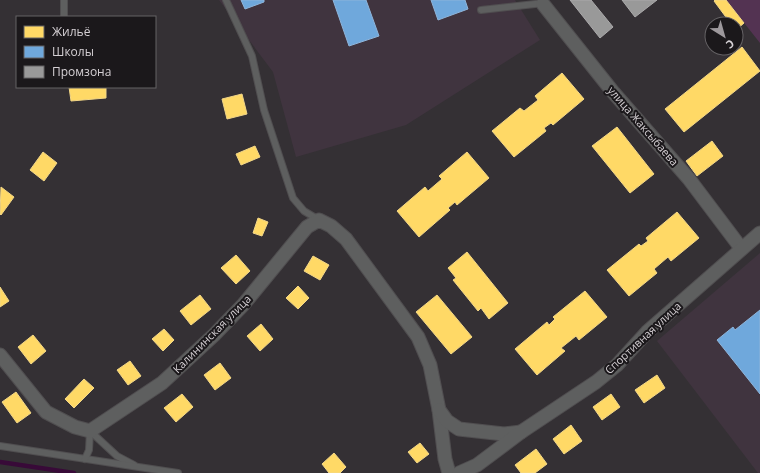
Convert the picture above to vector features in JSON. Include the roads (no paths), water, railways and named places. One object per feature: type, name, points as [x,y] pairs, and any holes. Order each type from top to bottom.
[{"type":"street","name":"улица Жаксыбаева","points":[[545,2],[613,92],[689,179],[741,248]]},
{"type":"street","points":[[319,220],[331,226],[346,239],[418,337],[430,365],[439,410],[445,458],[449,473]]},
{"type":"street","name":"Калининская улица","points":[[90,431],[162,383],[214,335],[243,304],[307,227],[319,220]]},
{"type":"street","name":"Спортивная улица","points":[[459,473],[477,464],[521,432],[596,382],[617,365],[647,332],[741,248],[760,233]]},
{"type":"street","points":[[0,355],[46,412],[76,427],[90,431]]},
{"type":"street","points":[[439,410],[447,421],[459,429],[504,434],[521,432]]},
{"type":"lane","points":[[64,0],[64,16]]},
{"type":"lane","points":[[226,0],[252,56],[264,110],[293,198],[304,211],[319,220]]},
{"type":"lane","points":[[481,10],[545,2]]},
{"type":"lane","points":[[85,459],[89,450],[90,431]]},
{"type":"lane","points":[[90,431],[117,456],[139,468]]},
{"type":"lane","points":[[0,446],[178,473]]},
{"type":"waterway","points":[[0,462],[74,473]]}]
